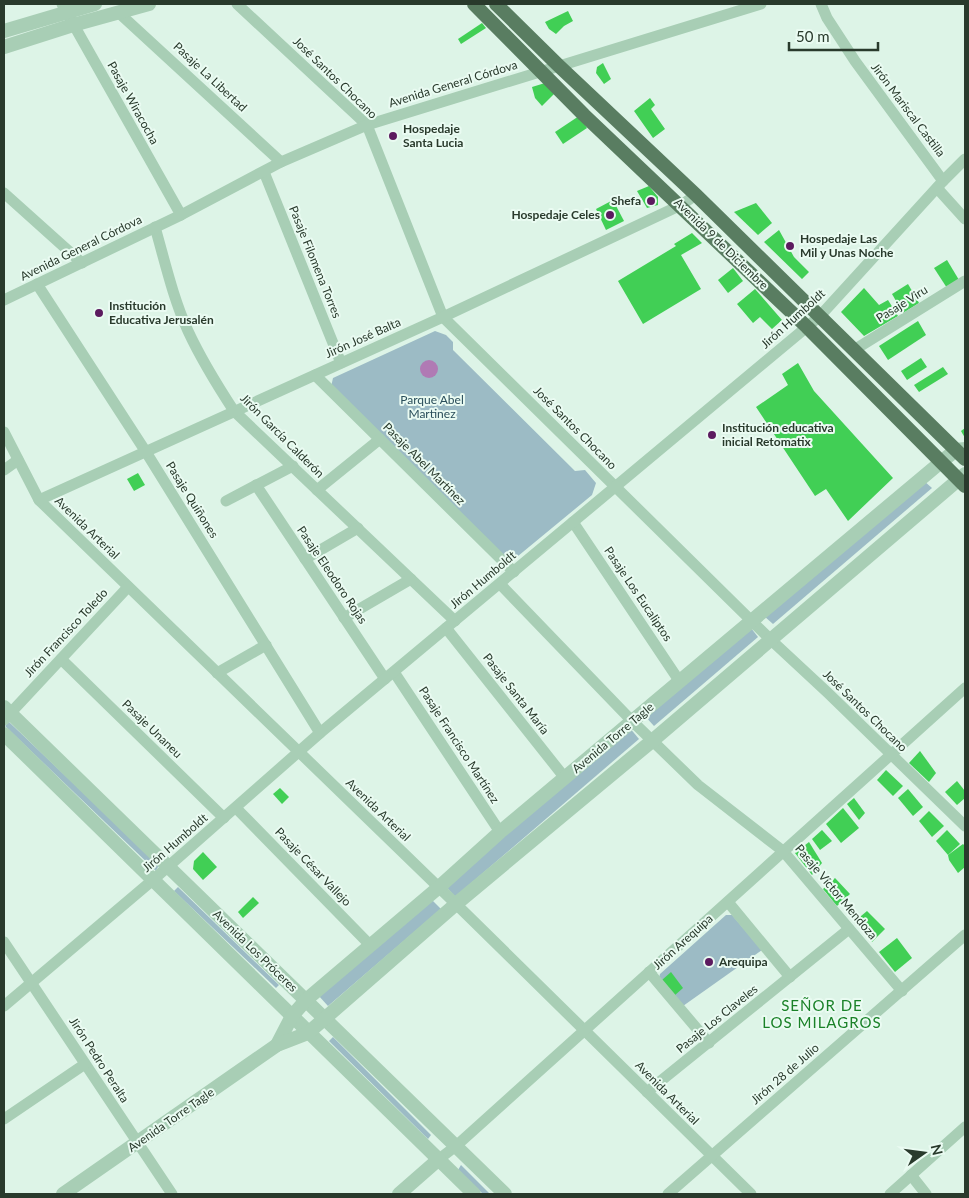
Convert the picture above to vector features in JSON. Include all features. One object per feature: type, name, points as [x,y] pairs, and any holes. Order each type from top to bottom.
[{"type":"main road","name":"Avenida 9 de Diciembre","points":[[474,4],[584,115],[681,205],[807,327],[941,462],[963,480]]},
{"type":"main road","name":"Avenida 9 de Diciembre","points":[[496,4],[962,453]]},
{"type":"street","points":[[4,30],[64,8],[95,4]]},
{"type":"street","points":[[4,47],[149,4]]},
{"type":"street","name":"José Santos Chocano","points":[[237,4],[367,125],[443,317],[752,622],[965,826]]},
{"type":"street","name":"Avenida General Córdova","points":[[4,300],[181,215],[282,162],[367,125],[761,4]]},
{"type":"street","name":"Jirón Mariscal Castilla","points":[[821,4],[855,62],[965,219]]},
{"type":"street","name":"Pasaje Wiracocha","points":[[64,8],[181,215]]},
{"type":"street","name":"Pasaje La Libertad","points":[[119,12],[282,162]]},
{"type":"street","name":"Jirón Humboldt","points":[[4,1006],[154,880],[320,734],[820,316],[965,159]]},
{"type":"street","name":"Pasaje Filomena Torres","points":[[264,172],[341,363]]},
{"type":"street","points":[[4,193],[82,263]]},
{"type":"street","name":"Jirón José Balta","points":[[39,500],[443,317],[681,205],[696,196]]},
{"type":"street","name":"Jirón García Calderón","points":[[155,227],[171,284],[188,330],[212,378],[234,411],[411,579],[451,625]]},
{"type":"street","name":"Pasaje Viru","points":[[854,350],[965,281]]},
{"type":"street","name":"Pasaje Quiñones","points":[[37,284],[146,452],[320,734]]},
{"type":"street","name":"Pasaje Abel Martínez","points":[[315,375],[514,572]]},
{"type":"street","name":"Avenida Arterial","points":[[4,432],[39,500],[456,904],[751,1194]]},
{"type":"street","points":[[318,490],[380,439]]},
{"type":"street","name":"Avenida Torre Tagle","points":[[277,1044],[292,1016],[306,1000],[438,888],[500,832],[941,462],[962,453]]},
{"type":"street","points":[[4,470],[18,460]]},
{"type":"street","points":[[226,501],[293,466]]},
{"type":"street","name":"Avenida Torre Tagle","points":[[72,1192],[137,1143],[277,1044],[308,1033],[456,904],[963,480]]},
{"type":"street","name":"Pasaje Eleodoro Rojas","points":[[256,485],[344,618],[390,676]]},
{"type":"street","name":"Pasaje Los Eucaliptos","points":[[574,522],[680,682]]},
{"type":"street","points":[[305,559],[358,528]]},
{"type":"street","points":[[344,618],[411,579]]},
{"type":"street","points":[[500,584],[652,741]]},
{"type":"street","name":"Jirón Francisco Toledo","points":[[6,714],[61,659],[128,586]]},
{"type":"street","name":"Pasaje Santa María","points":[[451,625],[565,778]]},
{"type":"street","points":[[217,673],[266,645]]},
{"type":"street","name":"Pasaje Unaneu","points":[[61,659],[224,818]]},
{"type":"street","name":"Pasaje Francisco Martínez","points":[[390,676],[500,832]]},
{"type":"street","name":"Jirón Arequipa","points":[[399,1194],[438,1159],[456,1146],[965,688]]},
{"type":"street","name":"Avenida Los Próceres","points":[[6,714],[168,867],[505,1194]]},
{"type":"street","name":"Avenida Los Próceres","points":[[4,734],[474,1194]]},
{"type":"street","name":"Pasaje Víctor Mendoza","points":[[652,741],[698,785],[783,852],[902,991]]},
{"type":"street","name":"Pasaje César Vallejo","points":[[236,808],[370,945]]},
{"type":"street","points":[[728,902],[790,977]]},
{"type":"street","name":"Pasaje Los Claveles","points":[[648,1092],[850,929]]},
{"type":"street","name":"Jirón 28 de Julio","points":[[668,1194],[965,935]]},
{"type":"street","name":"Jirón Pedro Peralta","points":[[4,942],[172,1194]]},
{"type":"street","points":[[649,972],[709,1043]]},
{"type":"street","points":[[4,1119],[85,1064]]},
{"type":"street","points":[[890,1194],[965,1127]]},
{"type":"street","points":[[911,1175],[926,1194]]},
{"type":"green space","name":"Parque Abel Martinez","points":[[435,331],[446,335],[453,342],[453,350],[575,471],[585,470],[596,483],[592,495],[512,561],[509,561],[331,387],[333,378]]},
{"type":"green space","points":[[924,481],[932,488],[773,624],[764,616]]},
{"type":"green space","points":[[751,628],[758,637],[654,726],[644,715]]},
{"type":"green space","points":[[9,722],[159,865],[156,871],[5,726]]},
{"type":"green space","points":[[629,727],[639,739],[455,897],[445,885]]},
{"type":"green space","points":[[178,887],[279,985],[276,988],[174,891]]},
{"type":"green space","points":[[430,898],[441,909],[328,1006],[318,995]]},
{"type":"green space","name":"Arequipa","points":[[726,915],[732,915],[762,950],[683,1006],[659,978],[660,974]]},
{"type":"green space","points":[[333,1037],[431,1135],[428,1139],[329,1041]]},
{"type":"green space","points":[[461,1165],[490,1194],[483,1194],[458,1170]]},
{"type":"shaded area","points":[[429,360],[435,363],[438,369],[435,375],[429,378],[423,375],[420,369],[423,363]]},
{"type":"building","points":[[568,11],[573,21],[556,34],[549,29],[545,22]]},
{"type":"building","points":[[482,23],[486,28],[461,44],[458,39]]},
{"type":"building","points":[[603,63],[611,79],[604,84],[596,73],[597,67]]},
{"type":"building","points":[[545,83],[555,93],[542,106],[535,98],[532,87]]},
{"type":"building","points":[[650,98],[655,105],[651,109],[665,129],[653,138],[634,111]]},
{"type":"building","points":[[579,116],[587,128],[563,144],[555,132]]},
{"type":"building","name":"Shefa","points":[[649,186],[658,197],[658,205],[647,208],[637,191]]},
{"type":"building","name":"Hospedaje Celes","points":[[613,200],[624,221],[606,230],[596,209]]},
{"type":"building","points":[[756,203],[772,223],[758,235],[734,212]]},
{"type":"building","points":[[779,230],[794,257],[809,272],[802,279],[764,242]]},
{"type":"building","points":[[692,233],[702,243],[681,255],[701,289],[643,324],[618,281],[676,246],[674,244]]},
{"type":"building","points":[[947,260],[959,280],[947,288],[934,268]]},
{"type":"building","points":[[733,268],[743,281],[728,293],[718,280]]},
{"type":"building","points":[[908,284],[919,303],[903,313],[892,294]]},
{"type":"building","points":[[864,288],[879,305],[888,300],[898,316],[864,336],[841,312]]},
{"type":"building","points":[[755,289],[782,320],[772,329],[760,317],[753,323],[737,304]]},
{"type":"building","points":[[918,321],[926,335],[888,360],[879,346]]},
{"type":"building","points":[[921,358],[927,367],[907,380],[901,371]]},
{"type":"building","points":[[798,363],[814,391],[893,478],[848,521],[826,489],[815,496],[756,407],[788,385],[782,374]]},
{"type":"building","points":[[943,367],[948,374],[919,392],[914,385]]},
{"type":"building","points":[[965,428],[965,438],[961,431]]},
{"type":"building","points":[[138,473],[145,485],[134,491],[127,479]]},
{"type":"building","points":[[920,751],[936,773],[929,782],[909,763]]},
{"type":"building","points":[[886,770],[903,786],[893,796],[877,780]]},
{"type":"building","points":[[957,781],[965,791],[965,798],[957,805],[945,792]]},
{"type":"building","points":[[280,788],[289,797],[282,804],[273,794]]},
{"type":"building","points":[[908,789],[923,807],[913,816],[898,798]]},
{"type":"building","points":[[854,798],[865,813],[859,820],[847,804]]},
{"type":"building","points":[[843,808],[859,828],[841,843],[826,824]]},
{"type":"building","points":[[929,811],[944,826],[932,837],[919,821]]},
{"type":"building","points":[[822,830],[832,841],[820,850],[812,839]]},
{"type":"building","points":[[947,830],[960,844],[948,855],[936,841]]},
{"type":"building","points":[[809,842],[822,863],[812,875],[795,853]]},
{"type":"building","points":[[963,844],[965,846],[965,867],[958,873],[949,860],[948,855]]},
{"type":"building","points":[[203,852],[217,867],[203,880],[193,869],[194,861]]},
{"type":"building","points":[[835,878],[850,894],[837,906],[823,889]]},
{"type":"building","points":[[253,897],[259,903],[243,918],[238,912]]},
{"type":"building","points":[[867,911],[885,929],[872,942],[854,922]]},
{"type":"building","points":[[897,938],[912,958],[895,972],[879,952]]},
{"type":"building","points":[[671,972],[683,988],[674,996],[662,980]]},
{"type":"place","name":"Hospedaje Santa Lucia","points":[[393,136]]},
{"type":"place","name":"Shefa","points":[[651,201]]},
{"type":"place","name":"Hospedaje Celes","points":[[610,215]]},
{"type":"place","name":"Hospedaje Las Mil y Unas Noche","points":[[790,246]]},
{"type":"place","name":"Institución Educativa Jerusalén","points":[[99,313]]},
{"type":"place","name":"Institución educativa inicial Retomatix","points":[[712,435]]},
{"type":"place","name":"Arequipa","points":[[709,962]]},
{"type":"district","name":"SEÑOR DE LOS MILAGROS","points":[[822,1014]]}]
